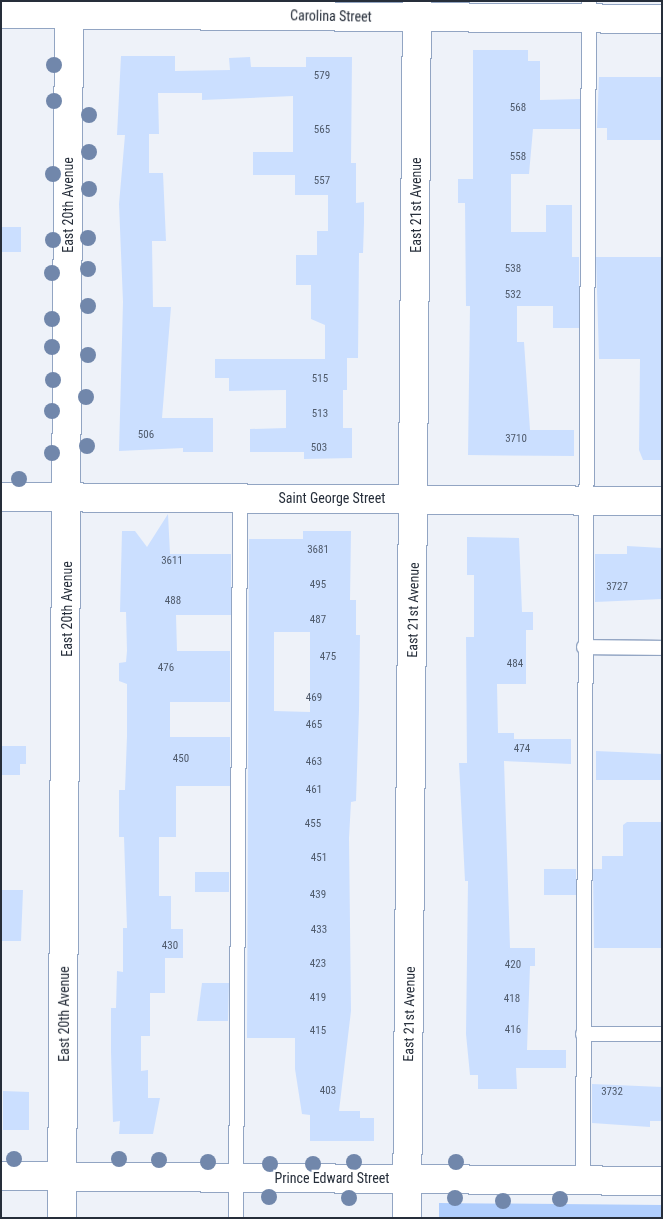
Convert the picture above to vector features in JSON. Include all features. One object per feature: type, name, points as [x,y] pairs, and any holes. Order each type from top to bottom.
[{"type":"street","name":"Carolina Street","points":[[1,14],[68,8],[588,10],[662,19]]},
{"type":"street","name":"East 20th Avenue","points":[[62,1218],[68,498],[68,8]]},
{"type":"street","name":"East 21st Avenue","points":[[407,1218],[417,9]]},
{"type":"street","name":"Saint George Street","points":[[1,497],[414,497],[662,501]]},
{"type":"street","name":"Prince Edward Street","points":[[1,1176],[662,1181]]},
{"type":"lane","points":[[583,1180],[588,10]]},
{"type":"lane","points":[[236,1218],[240,498]]},
{"type":"lane","points":[[584,647],[662,648]]},
{"type":"lane","points":[[583,1034],[662,1034]]},
{"type":"shaded area","points":[[439,1203],[662,1205],[662,1218],[439,1218]]},
{"type":"building","points":[[473,50],[528,50],[528,61],[540,61],[540,100],[580,99],[580,129],[533,129],[529,174],[511,174],[511,232],[546,232],[546,205],[572,205],[572,257],[579,257],[579,328],[553,328],[553,306],[517,306],[517,342],[524,342],[530,430],[574,430],[574,456],[468,455],[470,306],[466,306],[465,203],[458,203],[458,179],[473,179]]},
{"type":"building","points":[[121,56],[175,56],[175,71],[230,70],[229,58],[250,57],[251,67],[306,67],[306,57],[352,57],[351,163],[356,163],[356,203],[364,202],[364,223],[363,253],[359,253],[358,358],[347,358],[347,390],[343,390],[343,428],[352,428],[352,458],[304,459],[304,452],[250,452],[250,429],[286,428],[286,390],[229,391],[229,378],[215,378],[215,359],[325,359],[325,325],[311,319],[311,285],[296,285],[296,255],[317,255],[317,231],[328,231],[328,195],[295,195],[295,175],[253,175],[253,152],[293,152],[293,96],[202,100],[202,93],[158,93],[159,134],[149,134],[149,173],[163,173],[166,241],[152,241],[153,307],[171,307],[162,418],[213,418],[213,452],[183,452],[183,448],[119,451],[123,302],[119,204],[125,135],[117,135]]},
{"type":"building","points":[[599,77],[662,77],[662,140],[607,140],[607,128],[597,128]]},
{"type":"building","points":[[1,227],[21,227],[21,252],[1,252]]},
{"type":"building","points":[[596,257],[662,257],[662,460],[643,460],[639,450],[640,359],[599,359]]},
{"type":"building","points":[[168,514],[170,554],[231,554],[231,615],[176,615],[177,651],[230,651],[230,702],[170,702],[170,737],[230,737],[230,786],[176,786],[176,837],[159,837],[159,896],[171,896],[171,929],[183,929],[183,958],[165,958],[165,993],[150,993],[150,1036],[141,1036],[141,1071],[148,1070],[148,1098],[160,1098],[153,1134],[119,1134],[120,1121],[113,1122],[111,1008],[116,1008],[117,971],[123,972],[123,928],[127,928],[124,837],[119,837],[119,790],[125,790],[127,736],[127,684],[119,681],[119,663],[126,662],[127,651],[126,612],[120,612],[122,531],[135,531],[147,547]]},
{"type":"building","points":[[303,531],[351,531],[350,600],[356,600],[356,635],[360,635],[359,710],[356,801],[351,802],[349,838],[351,1011],[339,1111],[360,1111],[360,1118],[374,1118],[374,1141],[310,1141],[310,1115],[302,1114],[295,1069],[295,1038],[247,1038],[249,539],[303,539]],"holes":[[[274,632],[310,632],[310,712],[274,711]]]},
{"type":"building","points":[[467,537],[519,538],[522,612],[533,612],[533,630],[526,630],[526,684],[497,684],[498,733],[514,733],[514,739],[571,739],[571,764],[504,761],[510,948],[535,948],[535,966],[530,966],[527,1050],[566,1050],[566,1068],[516,1068],[517,1089],[478,1089],[478,1075],[470,1075],[466,1034],[468,881],[465,881],[459,763],[467,763],[466,637],[474,637],[474,575],[467,575]]},
{"type":"building","points":[[627,546],[662,548],[662,599],[595,602],[595,554],[627,554]]},
{"type":"building","points":[[1,746],[26,746],[26,764],[20,764],[20,775],[1,775]]},
{"type":"building","points":[[596,751],[662,754],[662,780],[596,780]]},
{"type":"building","points":[[627,822],[662,822],[662,948],[594,948],[593,869],[602,869],[602,856],[623,856],[623,825]]},
{"type":"building","points":[[544,869],[576,869],[576,895],[544,895]]},
{"type":"building","points":[[195,872],[229,872],[229,892],[195,892]]},
{"type":"building","points":[[1,890],[23,890],[21,941],[1,941]]},
{"type":"building","points":[[202,983],[229,983],[228,1021],[197,1021]]},
{"type":"building","points":[[592,1084],[662,1087],[662,1121],[650,1121],[650,1127],[592,1123]]},
{"type":"building","points":[[3,1091],[29,1092],[29,1130],[3,1130]]}]
